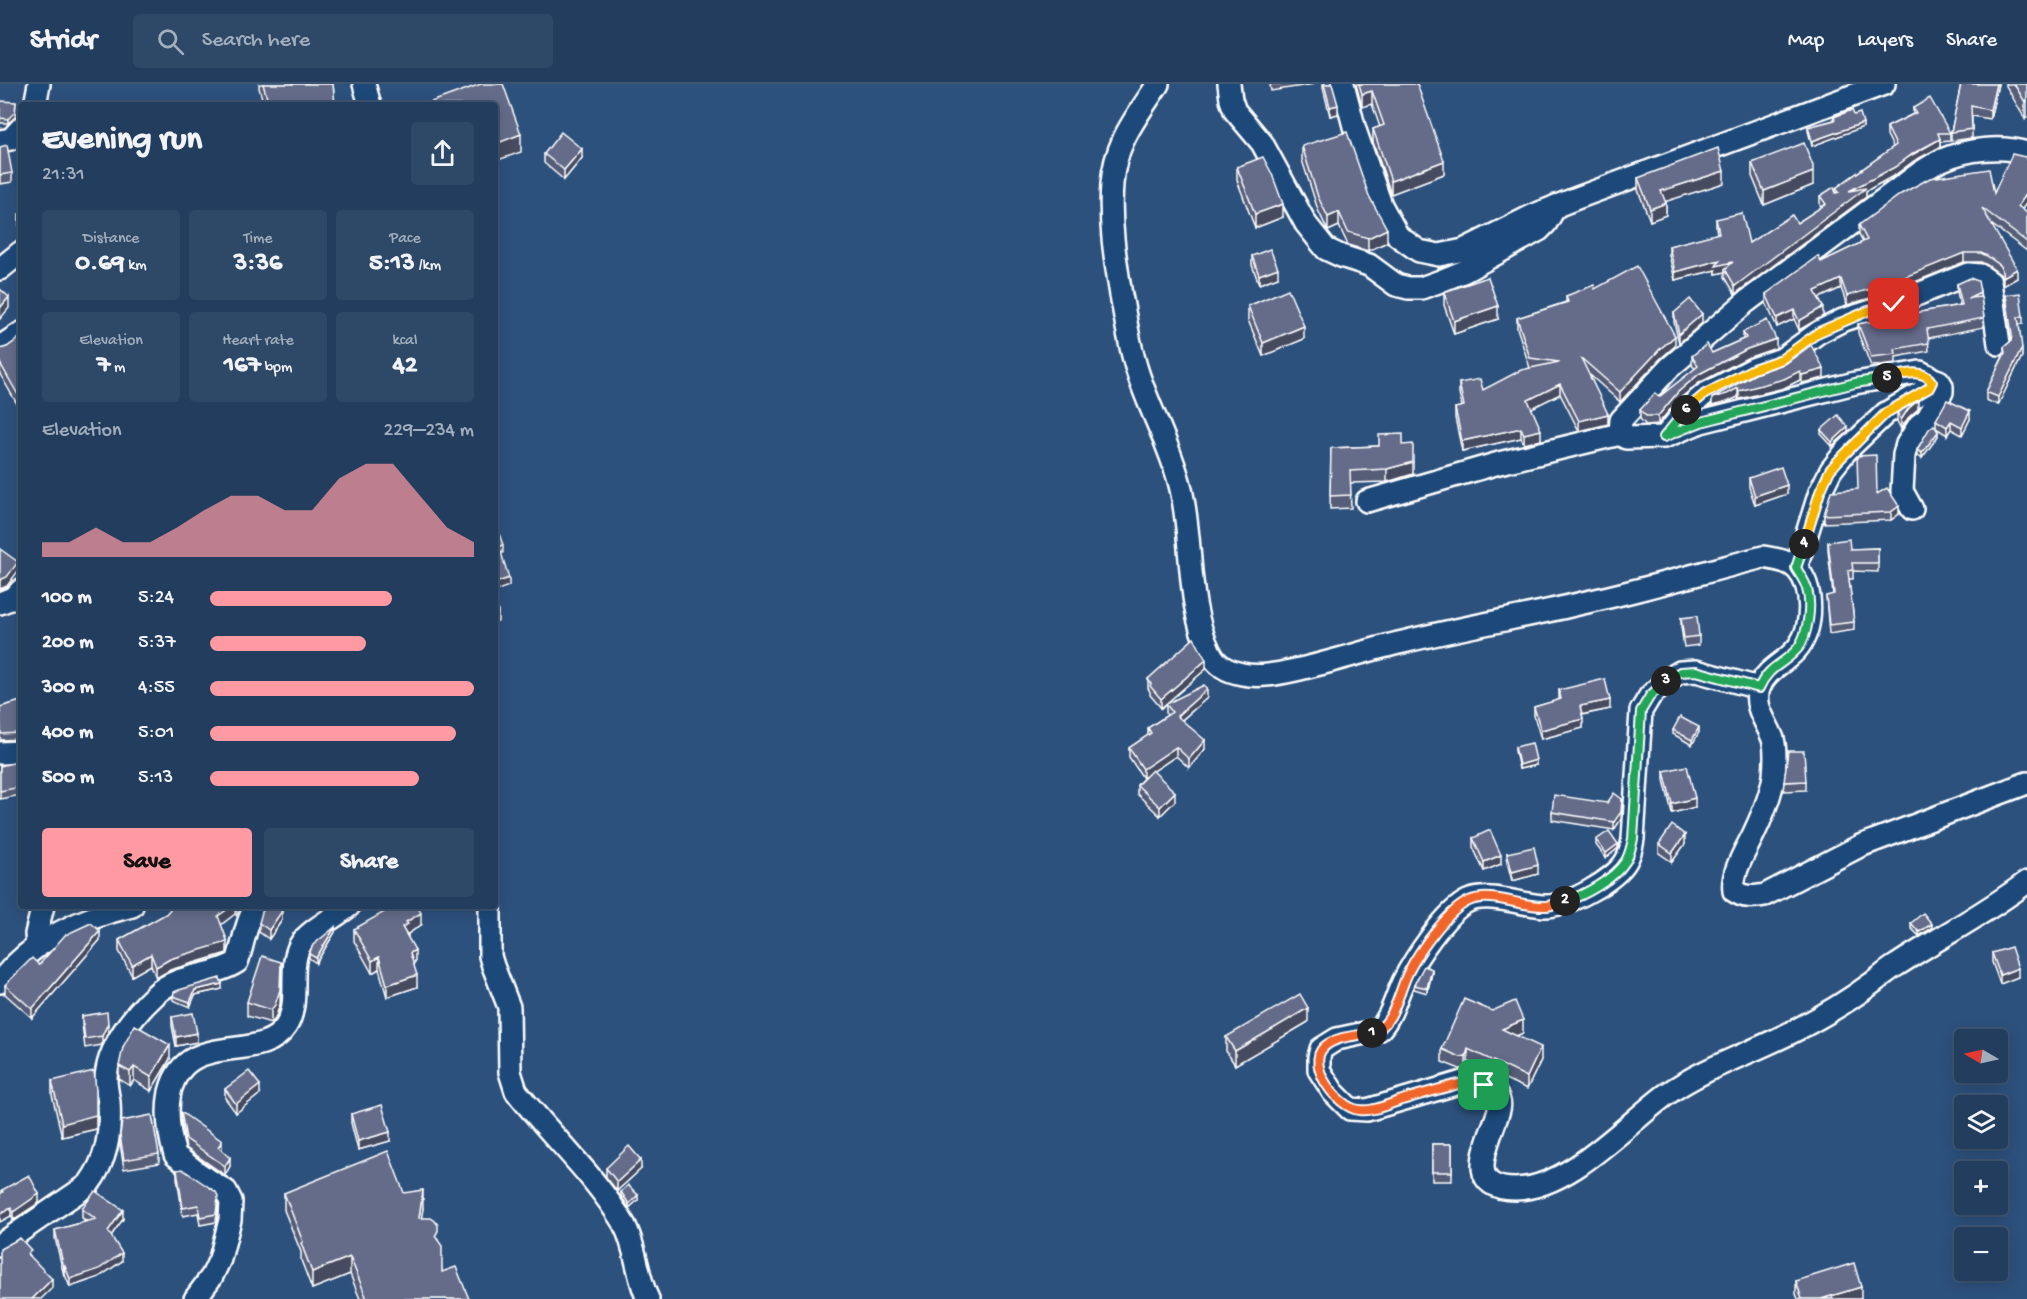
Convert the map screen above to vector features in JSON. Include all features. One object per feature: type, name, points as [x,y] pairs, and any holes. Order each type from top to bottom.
[{"type":"street","points":[[36,102],[39,84]]},
{"type":"street","points":[[364,84],[369,102]]},
{"type":"street","points":[[1158,84],[1127,130],[1115,161],[1111,213],[1114,251],[1127,330],[1137,369],[1174,463],[1181,487],[1197,617],[1217,663],[1226,670],[1259,676],[1285,672],[1328,663],[1402,642],[1588,602],[1763,557],[1784,561],[1796,568],[1808,591],[1806,635],[1798,648],[1781,664],[1768,671],[1759,688],[1756,704],[1773,741],[1774,775],[1768,800],[1735,877],[1734,891],[1741,896],[1765,895],[1860,846],[2027,783]]},
{"type":"street","points":[[1229,84],[1235,111],[1262,143],[1306,224],[1326,249],[1369,265],[1396,285],[1421,288],[1465,271],[1542,228],[1556,206]]},
{"type":"street","points":[[1343,84],[1355,130],[1381,205],[1398,236],[1419,251],[1439,255],[1464,250],[1556,206],[1884,84]]},
{"type":"street","points":[[0,141],[11,139],[18,131]]},
{"type":"street","points":[[1620,434],[1619,425],[1623,417],[1669,368],[1746,302],[1921,172],[1942,159],[1973,151],[1988,149],[2027,153]]},
{"type":"street","points":[[0,269],[18,254]]},
{"type":"street","points":[[1664,437],[1686,410],[1705,394],[1753,369],[1782,359],[1819,332],[1851,317],[1894,304],[1968,274],[1980,275],[1990,282],[1999,344]]},
{"type":"street","points":[[0,347],[18,335]]},
{"type":"street","points":[[1367,501],[1499,463],[1620,434],[1629,439],[1664,437],[1701,422],[1855,383],[1920,372],[1939,381],[1942,392],[1927,419],[1919,425],[1907,444],[1904,455],[1902,491],[1912,509]]},
{"type":"street","points":[[1796,568],[1820,492],[1830,470],[1846,451],[1886,413],[1929,388],[1932,382],[1930,377]]},
{"type":"street","points":[[0,603],[18,594]]},
{"type":"street","points":[[1759,688],[1687,670],[1680,672],[1657,688],[1641,711],[1633,839],[1623,866],[1600,885],[1569,900],[1546,906],[1483,897],[1469,901],[1448,915],[1410,968],[1392,1013],[1379,1030],[1337,1039],[1321,1049],[1319,1070],[1343,1104],[1350,1109],[1367,1110],[1466,1082],[1472,1081],[1484,1085],[1499,1101],[1497,1115],[1484,1155],[1485,1178],[1493,1186],[1503,1189],[1518,1189],[1548,1182],[1597,1152],[1655,1103],[1683,1084],[1818,1018],[1895,966],[2003,900],[2027,882]]},
{"type":"street","points":[[0,753],[18,752]]},
{"type":"street","points":[[37,946],[36,934],[42,909]]},
{"type":"street","points":[[0,982],[27,952],[79,922],[117,909]]},
{"type":"street","points":[[0,1245],[68,1200],[93,1179],[106,1156],[109,1105],[106,1079],[117,1043],[126,1027],[156,994],[169,984],[220,970],[237,962],[245,940],[250,914],[255,909]]},
{"type":"street","points":[[195,1299],[212,1276],[220,1259],[230,1220],[231,1201],[226,1191],[175,1155],[169,1121],[172,1084],[190,1060],[204,1054],[267,1042],[286,1027],[293,1007],[296,953],[302,941],[346,909]]},
{"type":"street","points":[[490,909],[490,956],[508,1007],[510,1072],[516,1091],[612,1205],[633,1246],[648,1299]]},
{"type":"building","points":[[263,84],[333,84],[335,102],[268,102]]},
{"type":"building","points":[[481,84],[503,84],[521,134],[498,143],[498,102],[431,102]]},
{"type":"building","points":[[1324,84],[1332,84],[1338,105],[1330,107]]},
{"type":"building","points":[[1359,84],[1417,84],[1444,161],[1391,181],[1373,129],[1384,125],[1372,91],[1362,94]]},
{"type":"building","points":[[1961,84],[1996,84],[1990,110],[1971,106],[1972,129],[1951,132]]},
{"type":"building","points":[[2014,84],[2027,84],[2027,101],[2025,102]]},
{"type":"building","points":[[1930,98],[1950,133],[1938,133],[1940,139],[1914,153],[1895,167],[1849,191],[1866,188],[1735,286],[1725,269],[1733,262],[1716,266],[1720,260],[1675,272],[1669,246],[1719,233],[1716,219],[1742,213],[1749,243],[1792,215],[1797,223],[1826,204],[1820,196],[1834,187],[1836,193],[1839,192],[1836,188],[1896,145],[1887,127],[1916,113],[1913,108]]},
{"type":"building","points":[[0,101],[16,102],[15,112],[8,119],[0,118]]},
{"type":"building","points":[[1852,110],[1854,115],[1860,113],[1863,123],[1812,141],[1808,127],[1835,120],[1834,117]]},
{"type":"building","points":[[561,132],[582,149],[564,170],[544,154]]},
{"type":"building","points":[[1347,132],[1369,196],[1387,229],[1368,238],[1348,232],[1339,212],[1328,217],[1318,197],[1302,146]]},
{"type":"building","points":[[1804,143],[1813,172],[1764,191],[1752,163]]},
{"type":"building","points":[[7,145],[12,173],[0,175],[0,147]]},
{"type":"building","points":[[1718,148],[1724,171],[1661,191],[1666,203],[1650,209],[1638,178]]},
{"type":"building","points":[[2012,154],[2027,156],[2027,193],[2018,206],[2027,213],[2027,242],[1982,208],[2017,269],[2003,277],[2001,266],[1987,256],[1981,253],[1964,253],[1890,283],[1847,296],[1841,279],[1815,291],[1823,307],[1799,321],[1794,310],[1777,318],[1766,294],[1818,256],[1821,262],[1867,240],[1859,225],[1901,194],[1930,178],[1989,169],[1994,193]]},
{"type":"building","points":[[1263,157],[1283,204],[1255,214],[1237,167]]},
{"type":"building","points":[[1270,249],[1278,268],[1259,275],[1252,256]]},
{"type":"building","points":[[1637,266],[1675,336],[1620,392],[1581,358],[1608,414],[1579,421],[1560,384],[1528,400],[1541,430],[1524,434],[1521,428],[1462,441],[1455,408],[1464,406],[1459,383],[1480,379],[1483,390],[1521,370],[1559,362],[1530,358],[1517,318],[1568,302],[1566,296],[1594,285],[1595,289]]},
{"type":"building","points":[[1488,277],[1498,306],[1454,321],[1444,292]]},
{"type":"building","points":[[1970,278],[1978,281],[1980,292],[1968,298],[1981,297],[1984,318],[1927,329],[1929,343],[1895,349],[1896,354],[1871,357],[1858,324],[1888,318],[1887,311],[1912,302],[1915,313],[1962,305],[1957,284]]},
{"type":"building","points":[[0,289],[9,297],[0,308]]},
{"type":"building","points":[[1288,289],[1304,326],[1263,343],[1248,306]]},
{"type":"building","points":[[2020,293],[2023,316],[2018,317],[2022,348],[1998,397],[1986,392],[2005,353],[2004,347],[2011,341],[2006,295]]},
{"type":"building","points":[[1690,299],[1702,314],[1679,334],[1674,313]]},
{"type":"building","points":[[1767,320],[1776,339],[1747,349],[1699,374],[1678,392],[1658,416],[1646,416],[1640,410],[1655,393],[1659,397],[1698,366],[1692,356],[1707,344],[1712,353],[1746,338],[1743,332]]},
{"type":"building","points":[[18,339],[18,395],[0,363],[0,349]]},
{"type":"building","points":[[1811,345],[1824,369],[1802,375],[1800,371],[1784,379],[1739,391],[1738,388],[1712,398],[1758,372],[1789,361]]},
{"type":"building","points":[[1918,400],[1908,409],[1901,420],[1897,412]]},
{"type":"building","points":[[1947,400],[1970,411],[1962,427],[1951,421],[1947,427],[1936,420]]},
{"type":"building","points":[[1838,415],[1848,427],[1832,442],[1821,430]]},
{"type":"building","points":[[1934,425],[1938,432],[1922,453],[1917,450],[1929,429]]},
{"type":"building","points":[[1403,434],[1403,445],[1413,444],[1413,462],[1387,469],[1350,471],[1351,495],[1330,496],[1331,448],[1379,446],[1379,435]]},
{"type":"building","points":[[1876,455],[1877,494],[1887,488],[1899,506],[1891,512],[1824,515],[1831,491],[1858,489],[1857,456]]},
{"type":"building","points":[[1781,467],[1787,485],[1755,496],[1749,478]]},
{"type":"building","points":[[498,531],[503,545],[499,546],[509,578],[498,582]]},
{"type":"building","points":[[1849,539],[1850,549],[1878,548],[1878,563],[1852,563],[1853,570],[1848,571],[1854,622],[1829,625],[1826,596],[1834,594],[1828,542]]},
{"type":"building","points":[[0,549],[18,562],[7,577],[0,580]]},
{"type":"building","points":[[1697,616],[1699,636],[1684,638],[1681,618]]},
{"type":"building","points":[[1194,638],[1206,660],[1161,699],[1150,686],[1148,679]]},
{"type":"building","points":[[1605,679],[1610,700],[1580,706],[1583,719],[1541,730],[1534,707],[1561,699],[1559,690]]},
{"type":"building","points":[[1204,685],[1207,689],[1177,716],[1205,740],[1189,759],[1176,747],[1143,769],[1129,748],[1151,733],[1148,728],[1172,712],[1166,704]]},
{"type":"building","points":[[18,702],[18,733],[1,734],[0,707]]},
{"type":"building","points":[[1680,717],[1699,727],[1692,740],[1673,730]]},
{"type":"building","points":[[1532,743],[1536,760],[1519,765],[1515,747]]},
{"type":"building","points":[[1788,751],[1804,751],[1806,781],[1784,782]]},
{"type":"building","points":[[18,762],[18,788],[0,791],[0,766]]},
{"type":"building","points":[[1687,766],[1695,798],[1672,804],[1664,771]]},
{"type":"building","points":[[1152,770],[1175,792],[1160,807],[1137,785]]},
{"type":"building","points":[[1614,793],[1622,799],[1621,812],[1614,822],[1552,812],[1554,795],[1607,803]]},
{"type":"building","points":[[1672,825],[1685,835],[1672,853],[1659,844]]},
{"type":"building","points":[[1490,830],[1501,855],[1484,862],[1473,838]]},
{"type":"building","points":[[1609,831],[1618,844],[1606,853],[1596,840]]},
{"type":"building","points":[[1534,847],[1538,865],[1512,872],[1507,853]]},
{"type":"building","points":[[170,909],[228,909],[218,916],[227,942],[170,959],[156,967],[151,954],[132,965],[119,940],[166,914]]},
{"type":"building","points":[[264,909],[282,911],[269,930],[259,923]]},
{"type":"building","points":[[390,909],[419,909],[421,913],[402,927],[415,950],[410,953],[417,975],[387,985],[379,957],[372,961],[354,929]]},
{"type":"building","points":[[1923,913],[1932,924],[1919,932],[1911,923]]},
{"type":"building","points":[[91,923],[100,931],[32,1009],[5,985],[32,958],[39,965],[65,935]]},
{"type":"building","points":[[335,927],[316,958],[309,954],[313,945]]},
{"type":"building","points":[[2011,947],[2018,968],[2000,975],[1992,953]]},
{"type":"building","points":[[262,956],[281,962],[280,990],[271,1010],[247,1002]]},
{"type":"building","points":[[1424,966],[1432,969],[1427,988],[1414,985]]},
{"type":"building","points":[[220,978],[222,984],[195,990],[190,1002],[173,996],[174,992],[179,990]]},
{"type":"building","points":[[1300,994],[1308,1008],[1235,1051],[1226,1037]]},
{"type":"building","points":[[1464,999],[1492,1011],[1515,1001],[1523,1020],[1502,1029],[1541,1047],[1527,1077],[1468,1049],[1466,1056],[1460,1057],[1442,1049]]},
{"type":"building","points":[[107,1012],[108,1023],[102,1036],[85,1039],[82,1016]]},
{"type":"building","points":[[193,1013],[197,1033],[176,1037],[172,1017]]},
{"type":"building","points":[[135,1025],[170,1045],[151,1077],[134,1067],[130,1072],[119,1066],[123,1047]]},
{"type":"building","points":[[94,1071],[96,1115],[62,1124],[52,1081]]},
{"type":"building","points":[[249,1071],[260,1085],[236,1104],[225,1089]]},
{"type":"building","points":[[382,1105],[390,1132],[358,1141],[351,1114]]},
{"type":"building","points":[[181,1112],[222,1141],[218,1147],[230,1158],[225,1166],[186,1139]]},
{"type":"building","points":[[152,1115],[159,1154],[124,1160],[120,1135],[122,1121]]},
{"type":"building","points":[[1432,1144],[1452,1144],[1452,1172],[1432,1172]]},
{"type":"building","points":[[629,1146],[641,1160],[617,1182],[606,1168]]},
{"type":"building","points":[[388,1151],[404,1193],[423,1190],[419,1218],[431,1218],[438,1225],[435,1236],[442,1246],[442,1272],[456,1267],[469,1299],[367,1299],[350,1257],[312,1272],[284,1193]]},
{"type":"building","points":[[182,1169],[216,1192],[218,1196],[216,1214],[200,1217],[198,1205],[183,1208],[177,1170]]},
{"type":"building","points":[[29,1175],[39,1194],[13,1212],[11,1208],[0,1214],[2,1190]]},
{"type":"building","points":[[628,1185],[638,1195],[629,1204],[621,1192]]},
{"type":"building","points":[[95,1191],[123,1210],[108,1231],[122,1253],[99,1269],[70,1279],[65,1266],[64,1268],[55,1230],[96,1219],[82,1209]]},
{"type":"building","points":[[20,1238],[31,1250],[28,1254],[52,1279],[32,1299],[0,1299],[0,1249]]},
{"type":"building","points":[[1854,1263],[1861,1287],[1821,1299],[1802,1299],[1796,1281]]},
{"type":"route","points":[[1484,1085],[1472,1081],[1466,1082],[1367,1110],[1350,1109],[1343,1104],[1322,1076],[1318,1065],[1319,1057],[1321,1049],[1337,1039],[1379,1030],[1392,1013],[1410,968],[1448,915],[1457,908],[1483,897],[1546,906],[1569,900],[1600,885],[1623,866],[1633,839],[1641,711],[1657,688],[1680,672],[1687,670],[1759,688],[1768,671],[1781,664],[1798,648],[1806,635],[1808,591],[1796,568],[1825,480],[1830,470],[1846,451],[1886,413],[1929,388],[1932,382],[1930,377],[1920,372],[1855,383],[1701,422],[1664,437],[1686,410],[1705,394],[1753,369],[1782,359],[1819,332],[1843,320],[1894,304]]}]
